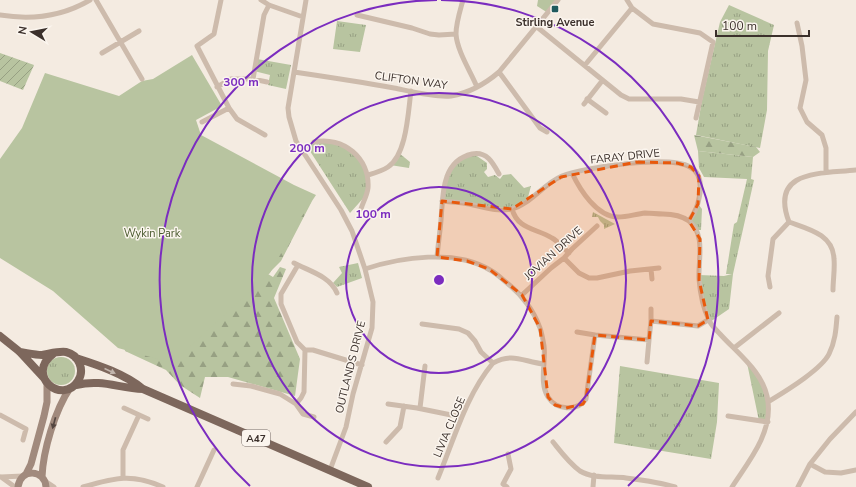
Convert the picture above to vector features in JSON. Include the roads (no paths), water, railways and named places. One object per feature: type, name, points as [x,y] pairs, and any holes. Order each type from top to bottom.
[{"type":"main road","points":[[0,336],[20,352],[52,388],[64,390],[73,386],[80,378],[80,364],[76,358],[65,352],[40,355],[20,352]]},
{"type":"main road","points":[[45,381],[42,371],[44,364],[47,358],[53,354]]},
{"type":"main road","name":"A47","points":[[76,358],[95,364],[134,381],[143,389],[368,487]]},
{"type":"main road","name":"A47","points":[[73,386],[87,382],[97,382],[143,389]]},
{"type":"street","points":[[0,15],[23,17],[49,15],[64,12],[90,0]]},
{"type":"street","points":[[96,0],[142,79]]},
{"type":"street","points":[[221,0],[214,34],[196,46],[217,87],[237,119],[265,135]]},
{"type":"street","points":[[261,0],[269,5],[304,17]]},
{"type":"street","name":"OUTLANDS DRIVE","points":[[306,0],[288,108],[289,116],[296,141],[341,210],[352,231],[366,269],[373,302],[372,328],[353,394],[346,427],[330,470]]},
{"type":"street","points":[[463,0],[456,34],[459,47],[478,88]]},
{"type":"street","name":"CLIFTON WAY","points":[[294,72],[449,96],[478,88],[489,81],[499,72],[558,0]]},
{"type":"street","points":[[627,0],[632,8],[645,20],[653,24],[700,33],[713,42],[696,118]]},
{"type":"street","points":[[253,79],[264,15],[269,5]]},
{"type":"street","points":[[585,65],[632,8]]},
{"type":"street","points":[[357,15],[412,28],[430,34],[456,34]]},
{"type":"street","points":[[797,23],[802,46],[806,80],[800,108],[807,122],[822,135],[826,148],[826,171]]},
{"type":"street","points":[[537,27],[621,96],[629,99],[681,99],[699,102]]},
{"type":"street","points":[[102,53],[139,31]]},
{"type":"street","points":[[499,72],[540,128],[547,132]]},
{"type":"street","points":[[217,87],[231,78],[253,79],[267,82]]},
{"type":"street","points":[[602,80],[585,102],[606,112]]},
{"type":"street","points":[[368,175],[389,166],[396,158],[402,147],[411,91]]},
{"type":"street","points":[[202,122],[229,108]]},
{"type":"street","points":[[314,142],[327,141],[342,144],[357,155],[362,162],[368,175],[367,194],[361,209]]},
{"type":"street","points":[[437,257],[442,201],[448,172],[461,158],[474,154],[489,157],[499,174]]},
{"type":"street","name":"FARAY DRIVE","points":[[512,209],[524,203],[550,183],[572,173],[637,162],[666,161],[691,167],[699,176],[701,185],[696,211],[689,221]]},
{"type":"street","points":[[789,222],[785,210],[785,196],[789,187],[796,180],[814,173],[826,171],[839,172],[856,170]]},
{"type":"street","points":[[572,173],[587,199],[597,208],[610,216],[618,217],[645,214],[668,214],[679,216],[689,221],[696,230],[700,239],[699,280],[708,320],[756,373],[763,386],[768,402],[768,422],[761,439],[732,487]]},
{"type":"street","points":[[442,201],[505,210],[512,209],[514,217],[518,221],[552,238],[569,253]]},
{"type":"street","points":[[770,287],[768,276],[773,239],[789,222]]},
{"type":"street","points":[[789,222],[820,234],[832,247],[834,258],[833,290]]},
{"type":"street","name":"JOVIAN DRIVE","points":[[522,295],[550,268],[564,258],[597,226]]},
{"type":"street","points":[[366,269],[412,258],[437,257],[466,261],[489,269],[522,295],[540,328],[544,347],[544,388],[555,405],[566,408],[575,407],[583,404],[586,399],[595,335]]},
{"type":"street","points":[[564,258],[587,278],[597,278],[630,271],[659,268]]},
{"type":"street","points":[[337,293],[334,286],[326,279],[296,264],[280,298],[281,304],[297,342],[305,350],[313,350],[362,365]]},
{"type":"street","points":[[650,269],[652,279]]},
{"type":"street","points":[[647,362],[651,309]]},
{"type":"street","points":[[734,348],[779,313]]},
{"type":"street","points":[[768,402],[818,367],[829,354],[835,334],[837,317]]},
{"type":"street","points":[[651,321],[698,326],[708,320]]},
{"type":"street","points":[[422,324],[459,328],[468,333],[475,341],[481,352],[493,363],[502,359],[522,358],[532,362],[544,364]]},
{"type":"street","points":[[576,332],[649,340]]},
{"type":"street","points":[[296,404],[304,392],[305,350]]},
{"type":"street","name":"LIVIA CLOSE","points":[[438,478],[452,445],[461,417],[485,373],[493,363]]},
{"type":"street","points":[[420,408],[425,366]]},
{"type":"street","points":[[1,477],[17,487],[31,464],[47,402],[45,381]]},
{"type":"street","points":[[233,384],[251,386],[280,394],[296,404],[303,414],[314,416]]},
{"type":"street","points":[[44,482],[45,455],[56,415],[61,402],[73,386]]},
{"type":"street","points":[[388,404],[420,408],[461,417]]},
{"type":"street","points":[[386,442],[400,427],[404,406]]},
{"type":"street","points":[[124,408],[148,419]]},
{"type":"street","points":[[798,487],[810,464],[830,439],[856,412]]},
{"type":"street","points":[[0,415],[26,429],[23,440]]},
{"type":"street","points":[[123,478],[123,450],[139,415]]},
{"type":"street","points":[[728,416],[768,422]]},
{"type":"street","points":[[553,442],[568,461],[582,472],[594,476],[663,483],[675,487]]},
{"type":"street","points":[[197,487],[214,450]]},
{"type":"street","points":[[504,486],[511,469],[508,454]]},
{"type":"street","points":[[810,464],[825,472],[841,473],[856,470]]},
{"type":"street","points":[[1,477],[35,474],[44,482],[54,487]]},
{"type":"street","points":[[593,487],[594,476]]},
{"type":"street","points":[[83,487],[104,481],[123,478],[143,479],[163,487]]},
{"type":"place","name":"Stirling Avenue","points":[[555,9]]},
{"type":"park label","name":"Wykin Park","points":[[152,233]]}]
